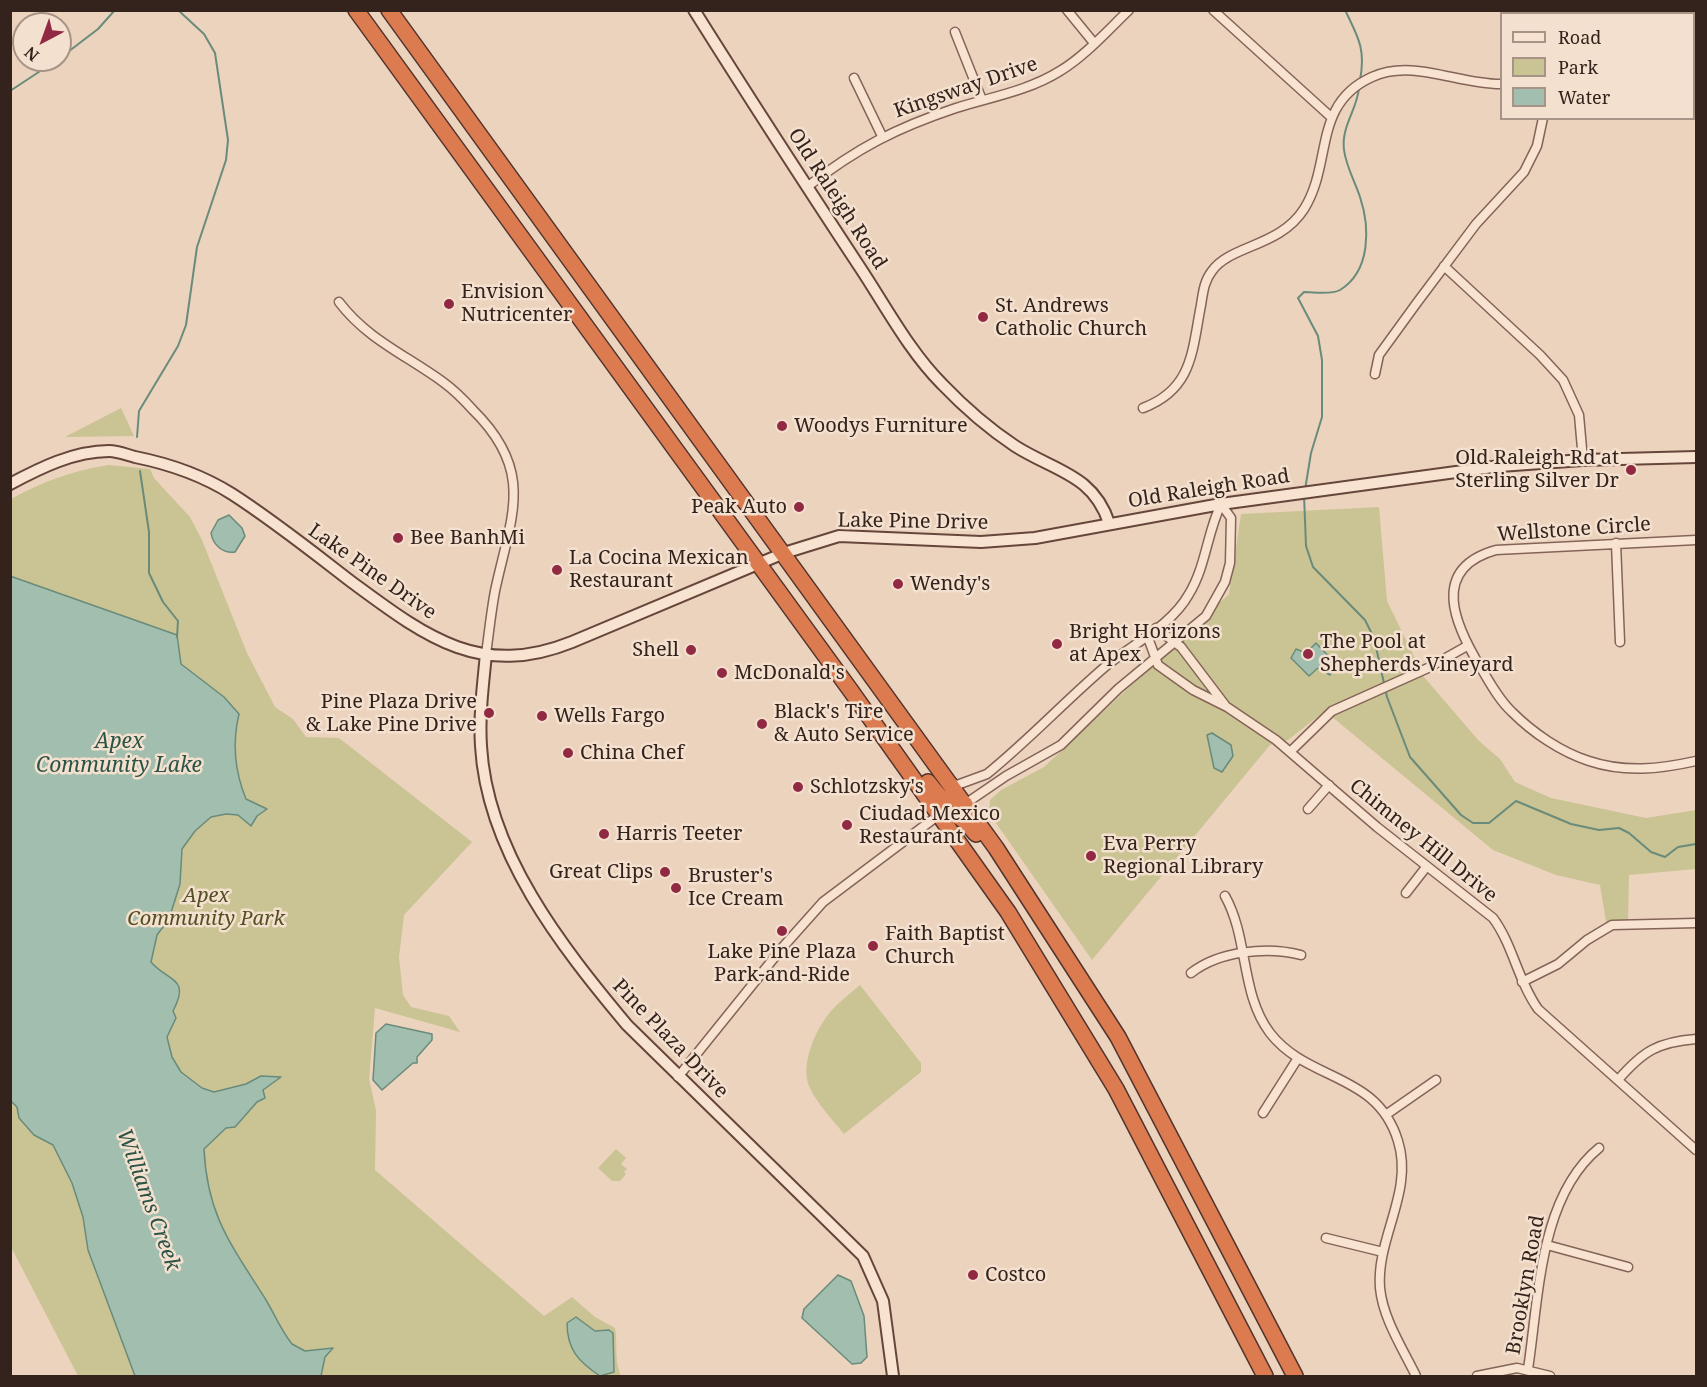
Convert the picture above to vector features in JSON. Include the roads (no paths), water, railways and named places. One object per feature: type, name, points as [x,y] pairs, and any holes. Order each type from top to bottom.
[{"type":"highway","points":[[356,10],[879,730],[1008,912],[1094,1050],[1165,1179],[1265,1377]]},
{"type":"highway","points":[[388,10],[948,780],[1037,912],[1118,1037],[1295,1377]]},
{"type":"highway","points":[[879,730],[892,736],[949,804],[957,806],[965,804]]},
{"type":"highway","points":[[939,814],[952,813],[961,818],[1037,912]]},
{"type":"highway","points":[[1235,1318],[1273,1377]]},
{"type":"main road","name":"Old Raleigh Road","points":[[694,10],[807,188],[933,374],[992,429],[1032,456],[1078,479],[1092,490],[1103,505],[1109,523],[1221,504],[1500,466],[1583,460],[1696,457]]},
{"type":"main road","name":"Lake Pine Drive","points":[[10,484],[58,462],[87,453],[110,451],[176,467],[232,494],[420,630],[462,649],[486,654],[525,656],[544,653],[784,553],[839,536],[981,542],[1035,538],[1109,523]]},
{"type":"main road","name":"Pine Plaza Drive","points":[[486,654],[480,706],[482,755],[491,802],[509,852],[534,897],[593,983],[627,1025],[862,1256],[883,1301],[893,1377]]},
{"type":"street","points":[[1067,10],[1094,43]]},
{"type":"street","name":"Kingsway Drive","points":[[807,188],[856,150],[882,136],[982,100],[1006,95],[1061,71],[1129,10]]},
{"type":"street","points":[[1213,10],[1331,117]]},
{"type":"street","points":[[955,32],[982,100]]},
{"type":"street","points":[[1143,408],[1169,396],[1184,374],[1192,352],[1204,285],[1213,269],[1225,260],[1278,235],[1302,213],[1314,186],[1331,117],[1339,103],[1355,87],[1384,73],[1413,70],[1500,84]]},
{"type":"street","points":[[854,78],[882,136]]},
{"type":"street","points":[[1375,374],[1379,355],[1444,266],[1476,224],[1524,172],[1537,146],[1543,120]]},
{"type":"street","points":[[1444,266],[1540,355],[1563,380],[1579,416],[1583,460]]},
{"type":"street","points":[[339,302],[372,337],[443,382],[460,396],[490,427],[507,455],[515,490],[514,503],[492,605],[486,654]]},
{"type":"street","points":[[948,780],[957,785],[987,774],[1108,665],[1172,615],[1189,595],[1201,570],[1212,525],[1221,504]]},
{"type":"street","points":[[965,804],[1006,776],[1061,745],[1118,689],[1206,616],[1219,596],[1229,571],[1231,518],[1221,504]]},
{"type":"street","name":"Wellstone Circle","points":[[1696,540],[1504,549],[1486,553],[1476,558],[1457,579],[1452,598],[1455,619],[1467,646],[1496,693],[1510,711],[1529,728],[1565,751],[1589,761],[1640,769],[1661,769],[1696,760]]},
{"type":"street","points":[[1616,543],[1620,642]]},
{"type":"street","name":"Chimney Hill Drive","points":[[1156,627],[1177,642],[1227,707]]},
{"type":"street","points":[[1148,634],[1155,659]]},
{"type":"street","points":[[1291,751],[1332,711],[1428,668],[1467,646]]},
{"type":"street","name":"Chimney Hill Drive","points":[[1155,659],[1158,665],[1193,690],[1227,707],[1291,751],[1329,785],[1492,918],[1500,928],[1522,982],[1542,1014],[1696,1150]]},
{"type":"street","points":[[1308,809],[1329,785]]},
{"type":"street","points":[[678,1077],[791,938],[824,902],[939,814]]},
{"type":"street","points":[[1406,893],[1428,866]]},
{"type":"street","points":[[1225,896],[1239,929],[1246,975],[1256,1009],[1270,1033],[1298,1058],[1358,1088],[1387,1114],[1399,1144],[1402,1172],[1397,1205],[1383,1252],[1380,1276],[1382,1299],[1389,1319],[1416,1377]]},
{"type":"street","points":[[1522,982],[1558,964],[1587,940],[1612,925],[1696,923]]},
{"type":"street","points":[[1191,973],[1214,959],[1244,954],[1280,949],[1301,955]]},
{"type":"street","points":[[1618,1080],[1650,1049],[1674,1041],[1696,1039]]},
{"type":"street","points":[[1263,1113],[1298,1058]]},
{"type":"street","points":[[1387,1114],[1436,1080]]},
{"type":"street","name":"Brooklyn Road","points":[[1528,1369],[1547,1245],[1557,1208],[1580,1165],[1599,1148]]},
{"type":"street","points":[[1326,1238],[1383,1252]]},
{"type":"street","points":[[1547,1245],[1628,1267]]},
{"type":"street","points":[[1477,1377],[1506,1369],[1528,1369],[1550,1377]]},
{"type":"water","points":[[229,515],[242,528],[245,536],[235,552],[226,552],[219,548],[211,533],[218,520]]},
{"type":"water","name":"Apex Community Lake","points":[[10,576],[177,635],[181,664],[224,697],[239,714],[235,747],[242,789],[246,799],[267,809],[257,816],[251,826],[238,815],[226,814],[211,817],[195,831],[182,849],[180,884],[169,919],[157,935],[151,962],[175,981],[180,992],[173,1011],[176,1018],[167,1037],[172,1057],[181,1072],[202,1088],[214,1092],[246,1084],[261,1076],[281,1077],[263,1090],[265,1098],[257,1102],[235,1127],[226,1128],[204,1149],[206,1173],[210,1193],[223,1229],[288,1339],[305,1351],[333,1348],[325,1357],[321,1376],[135,1376],[88,1250],[83,1217],[72,1183],[53,1145],[34,1135],[19,1118],[17,1107],[11,1101]]},
{"type":"water","points":[[1316,643],[1336,664],[1330,675],[1318,668],[1309,676],[1291,658],[1296,649],[1306,653]]},
{"type":"water","points":[[1212,733],[1231,745],[1233,756],[1222,772],[1214,768],[1207,735]]},
{"type":"water","points":[[386,1024],[432,1034],[432,1040],[417,1057],[417,1063],[413,1063],[382,1090],[373,1080],[376,1033]]},
{"type":"water","points":[[838,1275],[851,1281],[864,1316],[867,1357],[861,1363],[852,1364],[802,1318],[804,1309]]},
{"type":"water","points":[[576,1317],[595,1331],[609,1330],[613,1333],[614,1372],[600,1376],[580,1360],[569,1341],[567,1323]]},
{"type":"waterway","points":[[72,49],[98,29],[115,10]]},
{"type":"waterway","name":"Williams Creek","points":[[137,437],[139,411],[178,346],[186,325],[197,247],[226,160],[228,140],[215,53],[204,34],[178,10]]},
{"type":"waterway","points":[[1345,10],[1360,44],[1362,60],[1360,80]]},
{"type":"waterway","points":[[10,91],[39,72]]},
{"type":"waterway","points":[[1305,490],[1311,453],[1322,417],[1322,360],[1318,336],[1298,298],[1304,292],[1327,293],[1340,290],[1358,272],[1363,260],[1366,235],[1363,209],[1344,150],[1345,133],[1359,88]]},
{"type":"waterway","name":"Williams Creek","points":[[140,471],[149,532],[149,573],[163,602],[178,621],[177,637]]},
{"type":"waterway","points":[[1304,495],[1306,546],[1313,567],[1365,620],[1374,638],[1387,697],[1410,757],[1461,815],[1473,823],[1489,823],[1516,801],[1571,824],[1599,830],[1619,828],[1629,833],[1651,852],[1665,857],[1678,847],[1696,844]]},
{"type":"place","name":"Envision Nutricenter","points":[[449,304]]},
{"type":"place","name":"St. Andrews Catholic Church","points":[[983,317]]},
{"type":"place","name":"Woodys Furniture","points":[[782,426]]},
{"type":"place","name":"Old Raleigh Rd at Sterling Silver Dr","points":[[1631,470]]},
{"type":"place","name":"Peak Auto","points":[[799,507]]},
{"type":"place","name":"Bee BanhMi","points":[[398,538]]},
{"type":"place","name":"La Cocina Mexican Restaurant","points":[[557,570]]},
{"type":"place","name":"Wendy's","points":[[898,584]]},
{"type":"place","name":"Bright Horizons at Apex","points":[[1057,644]]},
{"type":"place","name":"Shell","points":[[691,650]]},
{"type":"place","name":"The Pool at Shepherds Vineyard","points":[[1308,654]]},
{"type":"place","name":"McDonald's","points":[[722,673]]},
{"type":"place","name":"Pine Plaza Drive & Lake Pine Drive","points":[[489,713]]},
{"type":"place","name":"Wells Fargo","points":[[542,716]]},
{"type":"place","name":"Black's Tire & Auto Service","points":[[762,724]]},
{"type":"place","name":"China Chef","points":[[568,753]]},
{"type":"place","name":"Schlotzsky's","points":[[798,787]]},
{"type":"place","name":"Ciudad Mexico Restaurant","points":[[847,825]]},
{"type":"place","name":"Harris Teeter","points":[[604,834]]},
{"type":"place","name":"Eva Perry Regional Library","points":[[1091,856]]},
{"type":"place","name":"Great Clips","points":[[665,872]]},
{"type":"place","name":"Bruster's Ice Cream","points":[[676,888]]},
{"type":"place","name":"Lake Pine Plaza Park-and-Ride","points":[[782,931]]},
{"type":"place","name":"Faith Baptist Church","points":[[873,946]]},
{"type":"place","name":"Costco","points":[[973,1275]]},
{"type":"park label","name":"Apex Community Park","points":[[206,908]]}]
